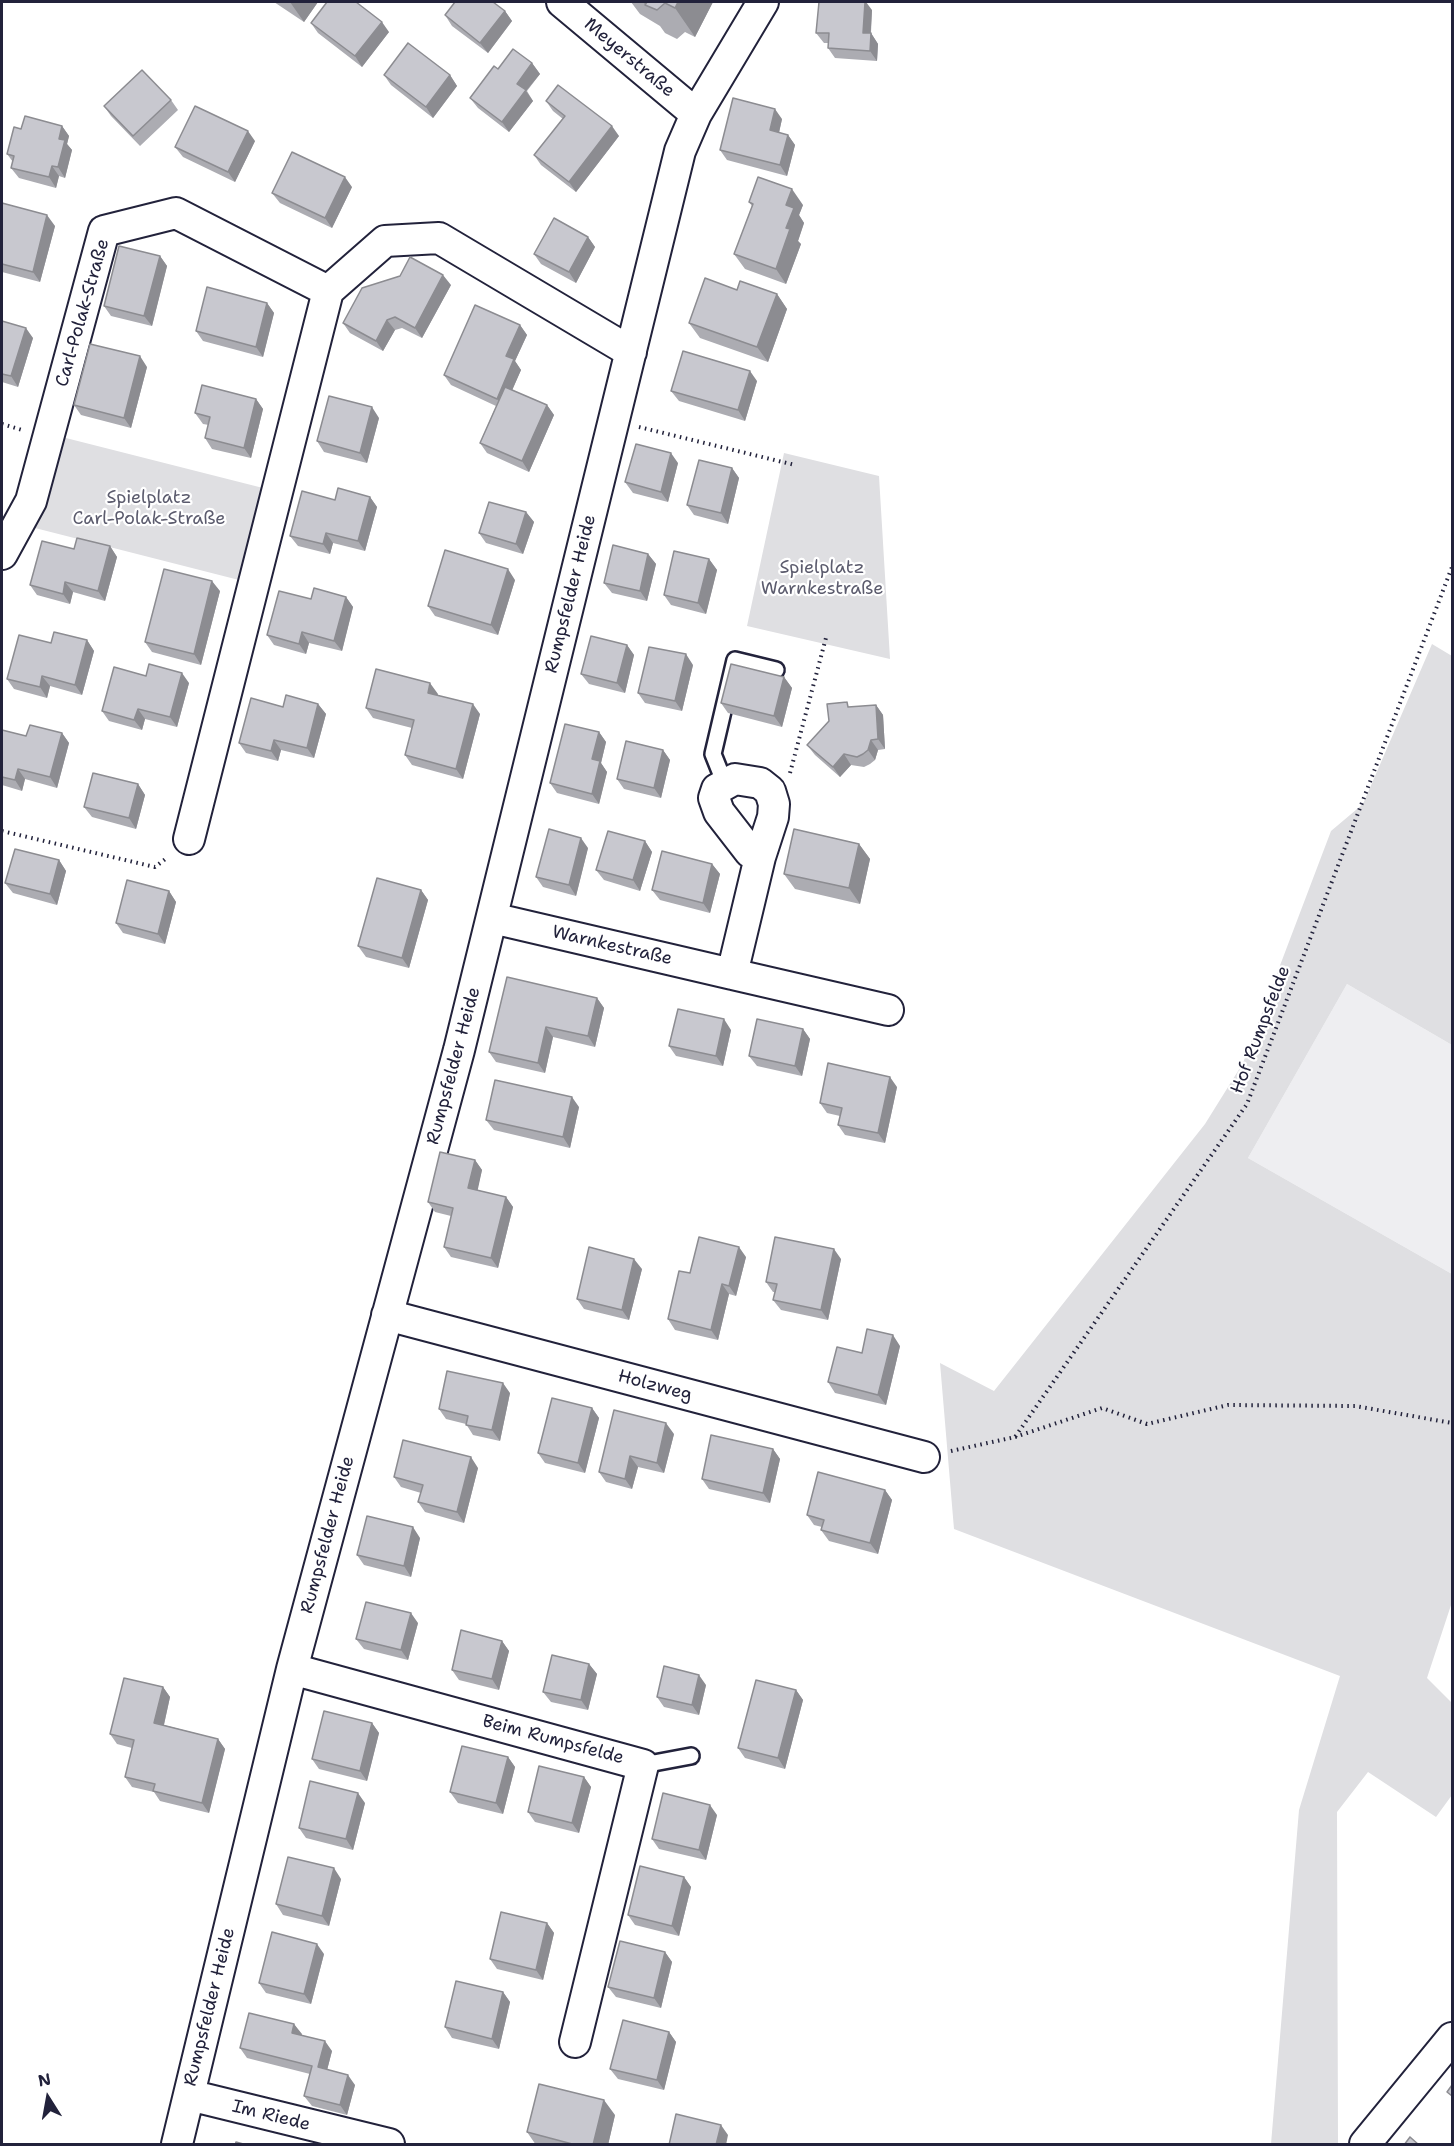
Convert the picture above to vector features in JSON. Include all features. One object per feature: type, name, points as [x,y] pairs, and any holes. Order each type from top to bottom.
[{"type":"street","name":"Meyerstraße","points":[[562,2],[696,114]]},
{"type":"street","name":"Rumpsfelder Heide","points":[[177,2145],[292,1669],[459,1050],[680,151],[696,114],[763,2]]},
{"type":"street","name":"Carl-Polak-Straße","points":[[2,554],[32,501],[104,231],[176,213],[328,291]]},
{"type":"street","points":[[189,839],[328,291],[385,241],[439,238],[631,352]]},
{"type":"street","points":[[732,974],[759,857],[773,816],[774,804],[770,791],[760,783],[735,779],[717,789],[714,798],[719,812],[750,852],[759,857]]},
{"type":"street","name":"Warnkestraße","points":[[492,918],[888,1010]]},
{"type":"street","name":"Holzweg","points":[[387,1315],[924,1458]]},
{"type":"street","name":"Beim Rumpsfelde","points":[[292,1669],[643,1765],[575,2042]]},
{"type":"street","points":[[1365,2145],[1452,2038]]},
{"type":"street","name":"Im Riede","points":[[189,2095],[389,2145]]},
{"type":"lane","points":[[725,784],[713,754],[735,660],[776,670]]},
{"type":"lane","points":[[643,1765],[691,1756]]},
{"type":"path","points":[[615,421],[795,465]]},
{"type":"path","name":"Hof Rumpsfelde","points":[[1015,1437],[1247,1104],[1452,567]]},
{"type":"path","points":[[774,804],[786,789],[827,634]]},
{"type":"path","points":[[2,831],[155,867],[189,839]]},
{"type":"path","points":[[924,1458],[1015,1437],[1102,1408],[1147,1424],[1228,1405],[1355,1406],[1452,1422]]},
{"type":"shaded area","points":[[1347,984],[1452,1045],[1452,1274],[1248,1158]]},
{"type":"green space","name":"Spielplatz Carl-Polak-Straße","points":[[58,436],[263,488],[239,580],[35,528]]},
{"type":"green space","name":"Spielplatz Warnkestraße","points":[[784,453],[879,476],[890,659],[747,626]]},
{"type":"green space","points":[[1432,644],[1452,656],[1452,1045],[1347,984],[1248,1158],[1452,1274],[1452,1602],[1427,1678],[1452,1703],[1452,1795],[1436,1817],[1368,1772],[1337,1812],[1338,2144],[1271,2144],[1299,1810],[1340,1676],[954,1529],[940,1363],[994,1391],[1205,1124],[1243,1063],[1331,831],[1363,804]]},
{"type":"building","points":[[327,2],[356,2],[382,22],[355,56],[311,23]]},
{"type":"building","points":[[455,2],[493,2],[505,11],[480,43],[445,15]]},
{"type":"building","points":[[647,2],[678,2],[675,8],[665,3],[657,10],[645,5]]},
{"type":"building","points":[[819,2],[865,2],[863,33],[871,33],[870,51],[828,48],[829,33],[816,33]]},
{"type":"building","points":[[408,43],[450,75],[426,107],[384,75]]},
{"type":"building","points":[[513,49],[532,63],[517,84],[526,90],[502,122],[470,98],[494,66],[498,69]]},
{"type":"building","points":[[142,70],[171,100],[133,136],[104,106]]},
{"type":"building","points":[[558,85],[612,126],[569,182],[534,155],[565,116],[546,101]]},
{"type":"building","points":[[733,98],[775,109],[770,130],[788,135],[780,165],[720,150]]},
{"type":"building","points":[[195,106],[248,131],[228,172],[175,147]]},
{"type":"building","points":[[25,116],[62,126],[59,139],[65,140],[58,167],[52,166],[49,177],[11,168],[14,156],[7,154],[14,127],[21,129]]},
{"type":"building","points":[[292,152],[345,177],[325,218],[272,193]]},
{"type":"building","points":[[758,177],[792,189],[786,205],[794,208],[786,228],[790,229],[776,269],[734,254],[753,204],[749,202]]},
{"type":"building","points":[[2,203],[47,215],[33,272],[2,264]]},
{"type":"building","points":[[554,218],[588,237],[569,272],[534,254]]},
{"type":"building","points":[[119,246],[160,256],[144,316],[104,306]]},
{"type":"building","points":[[410,257],[443,275],[415,328],[395,317],[387,320],[376,341],[343,323],[362,288],[400,276]]},
{"type":"building","points":[[705,278],[737,290],[740,281],[777,294],[757,347],[689,323]]},
{"type":"building","points":[[207,287],[267,303],[256,347],[196,331]]},
{"type":"building","points":[[475,305],[520,325],[506,356],[514,359],[497,399],[444,375]]},
{"type":"building","points":[[2,321],[26,328],[11,376],[2,374]]},
{"type":"building","points":[[90,344],[140,356],[124,418],[74,405]]},
{"type":"building","points":[[683,351],[750,371],[738,410],[671,391]]},
{"type":"building","points":[[202,385],[256,399],[244,448],[205,438],[210,417],[195,413]]},
{"type":"building","points":[[505,387],[547,405],[522,461],[480,443]]},
{"type":"building","points":[[329,396],[372,407],[360,453],[317,441]]},
{"type":"building","points":[[636,444],[671,453],[661,492],[625,482]]},
{"type":"building","points":[[699,460],[732,468],[721,513],[687,505]]},
{"type":"building","points":[[338,488],[370,497],[358,541],[326,533],[323,544],[290,536],[302,491],[335,500]]},
{"type":"building","points":[[489,502],[526,512],[516,544],[479,533]]},
{"type":"building","points":[[77,538],[110,546],[98,591],[65,582],[63,594],[30,585],[42,541],[74,549]]},
{"type":"building","points":[[613,545],[648,554],[640,591],[604,583]]},
{"type":"building","points":[[445,550],[508,569],[491,625],[428,606]]},
{"type":"building","points":[[674,551],[709,559],[698,603],[664,595]]},
{"type":"building","points":[[164,569],[212,581],[194,654],[145,642]]},
{"type":"building","points":[[314,588],[346,597],[334,641],[302,632],[299,644],[267,635],[279,591],[311,599]]},
{"type":"building","points":[[54,632],[87,640],[75,685],[42,676],[40,687],[7,679],[19,635],[51,643]]},
{"type":"building","points":[[591,636],[627,645],[617,683],[581,674]]},
{"type":"building","points":[[649,647],[686,654],[675,701],[638,693]]},
{"type":"building","points":[[149,664],[182,673],[170,717],[138,709],[134,720],[102,711],[114,667],[146,676]]},
{"type":"building","points":[[731,664],[784,677],[774,716],[721,703]]},
{"type":"building","points":[[376,669],[430,683],[428,693],[473,704],[456,769],[405,755],[414,720],[366,708]]},
{"type":"building","points":[[286,695],[318,704],[307,748],[274,740],[271,751],[239,743],[251,698],[283,707]]},
{"type":"building","points":[[847,702],[848,707],[876,705],[878,739],[871,740],[868,750],[857,757],[844,754],[833,767],[807,745],[829,721],[827,704]]},
{"type":"building","points":[[565,724],[599,732],[592,759],[600,761],[592,794],[550,783]]},
{"type":"building","points":[[30,725],[62,733],[50,777],[18,769],[15,780],[2,777],[2,730],[26,736]]},
{"type":"building","points":[[626,741],[663,750],[654,788],[617,779]]},
{"type":"building","points":[[93,773],[138,784],[129,818],[84,807]]},
{"type":"building","points":[[549,829],[581,838],[569,885],[536,877]]},
{"type":"building","points":[[794,829],[859,844],[849,888],[784,874]]},
{"type":"building","points":[[608,831],[645,841],[633,880],[596,870]]},
{"type":"building","points":[[15,849],[59,860],[50,894],[5,883]]},
{"type":"building","points":[[662,851],[712,864],[703,903],[652,890]]},
{"type":"building","points":[[377,878],[421,890],[402,958],[358,946]]},
{"type":"building","points":[[127,880],[169,891],[158,934],[116,923]]},
{"type":"building","points":[[507,977],[597,998],[588,1036],[546,1027],[538,1063],[489,1052]]},
{"type":"building","points":[[678,1009],[724,1019],[716,1056],[669,1046]]},
{"type":"building","points":[[757,1019],[803,1029],[795,1066],[749,1056]]},
{"type":"building","points":[[828,1063],[890,1077],[878,1133],[838,1125],[842,1108],[820,1103]]},
{"type":"building","points":[[495,1080],[572,1097],[563,1137],[486,1120]]},
{"type":"building","points":[[440,1152],[475,1160],[468,1188],[506,1197],[491,1258],[444,1247],[453,1208],[428,1202]]},
{"type":"building","points":[[699,1237],[739,1247],[729,1286],[722,1284],[711,1330],[668,1319],[679,1271],[690,1273]]},
{"type":"building","points":[[775,1237],[834,1249],[821,1310],[773,1300],[777,1284],[766,1282]]},
{"type":"building","points":[[589,1247],[634,1259],[622,1310],[577,1299]]},
{"type":"building","points":[[867,1329],[893,1335],[878,1395],[828,1382],[837,1347],[862,1353]]},
{"type":"building","points":[[447,1371],[503,1383],[492,1430],[466,1425],[468,1416],[439,1409]]},
{"type":"building","points":[[552,1398],[592,1408],[578,1463],[538,1453]]},
{"type":"building","points":[[614,1410],[666,1423],[657,1463],[630,1456],[625,1479],[599,1472]]},
{"type":"building","points":[[711,1435],[773,1449],[763,1493],[702,1479]]},
{"type":"building","points":[[403,1440],[471,1457],[457,1512],[418,1502],[423,1485],[394,1477]]},
{"type":"building","points":[[818,1472],[885,1490],[870,1543],[821,1530],[824,1520],[807,1515]]},
{"type":"building","points":[[367,1516],[413,1527],[404,1566],[357,1555]]},
{"type":"building","points":[[366,1602],[411,1613],[401,1650],[356,1639]]},
{"type":"building","points":[[461,1630],[502,1641],[492,1679],[452,1670]]},
{"type":"building","points":[[552,1655],[589,1664],[581,1700],[543,1692]]},
{"type":"building","points":[[664,1666],[699,1675],[692,1705],[657,1697]]},
{"type":"building","points":[[124,1678],[163,1687],[154,1723],[218,1739],[202,1803],[153,1791],[155,1784],[125,1777],[134,1740],[110,1734]]},
{"type":"building","points":[[756,1680],[796,1690],[778,1758],[738,1748]]},
{"type":"building","points":[[324,1711],[372,1723],[360,1771],[312,1759]]},
{"type":"building","points":[[462,1746],[508,1757],[496,1803],[450,1792]]},
{"type":"building","points":[[539,1766],[584,1777],[572,1823],[528,1812]]},
{"type":"building","points":[[310,1781],[358,1793],[346,1839],[299,1828]]},
{"type":"building","points":[[663,1793],[710,1805],[699,1850],[652,1839]]},
{"type":"building","points":[[288,1857],[334,1868],[322,1916],[276,1904]]},
{"type":"building","points":[[640,1866],[684,1877],[672,1926],[628,1915]]},
{"type":"building","points":[[501,1912],[547,1923],[536,1970],[490,1959]]},
{"type":"building","points":[[272,1932],[317,1944],[304,1994],[259,1983]]},
{"type":"building","points":[[620,1941],[665,1952],[654,1998],[608,1987]]},
{"type":"building","points":[[456,1981],[503,1992],[492,2039],[445,2027]]},
{"type":"building","points":[[249,2013],[294,2024],[292,2033],[325,2041],[318,2067],[348,2075],[340,2105],[304,2096],[312,2066],[240,2048]]},
{"type":"building","points":[[623,2020],[669,2032],[657,2080],[610,2069]]},
{"type":"building","points":[[539,2084],[604,2100],[593,2145],[576,2145],[527,2132]]},
{"type":"building","points":[[1452,2085],[1452,2096],[1447,2092]]},
{"type":"building","points":[[676,2114],[721,2125],[716,2145],[669,2145]]},
{"type":"building","points":[[1410,2137],[1419,2145],[1404,2145]]}]
